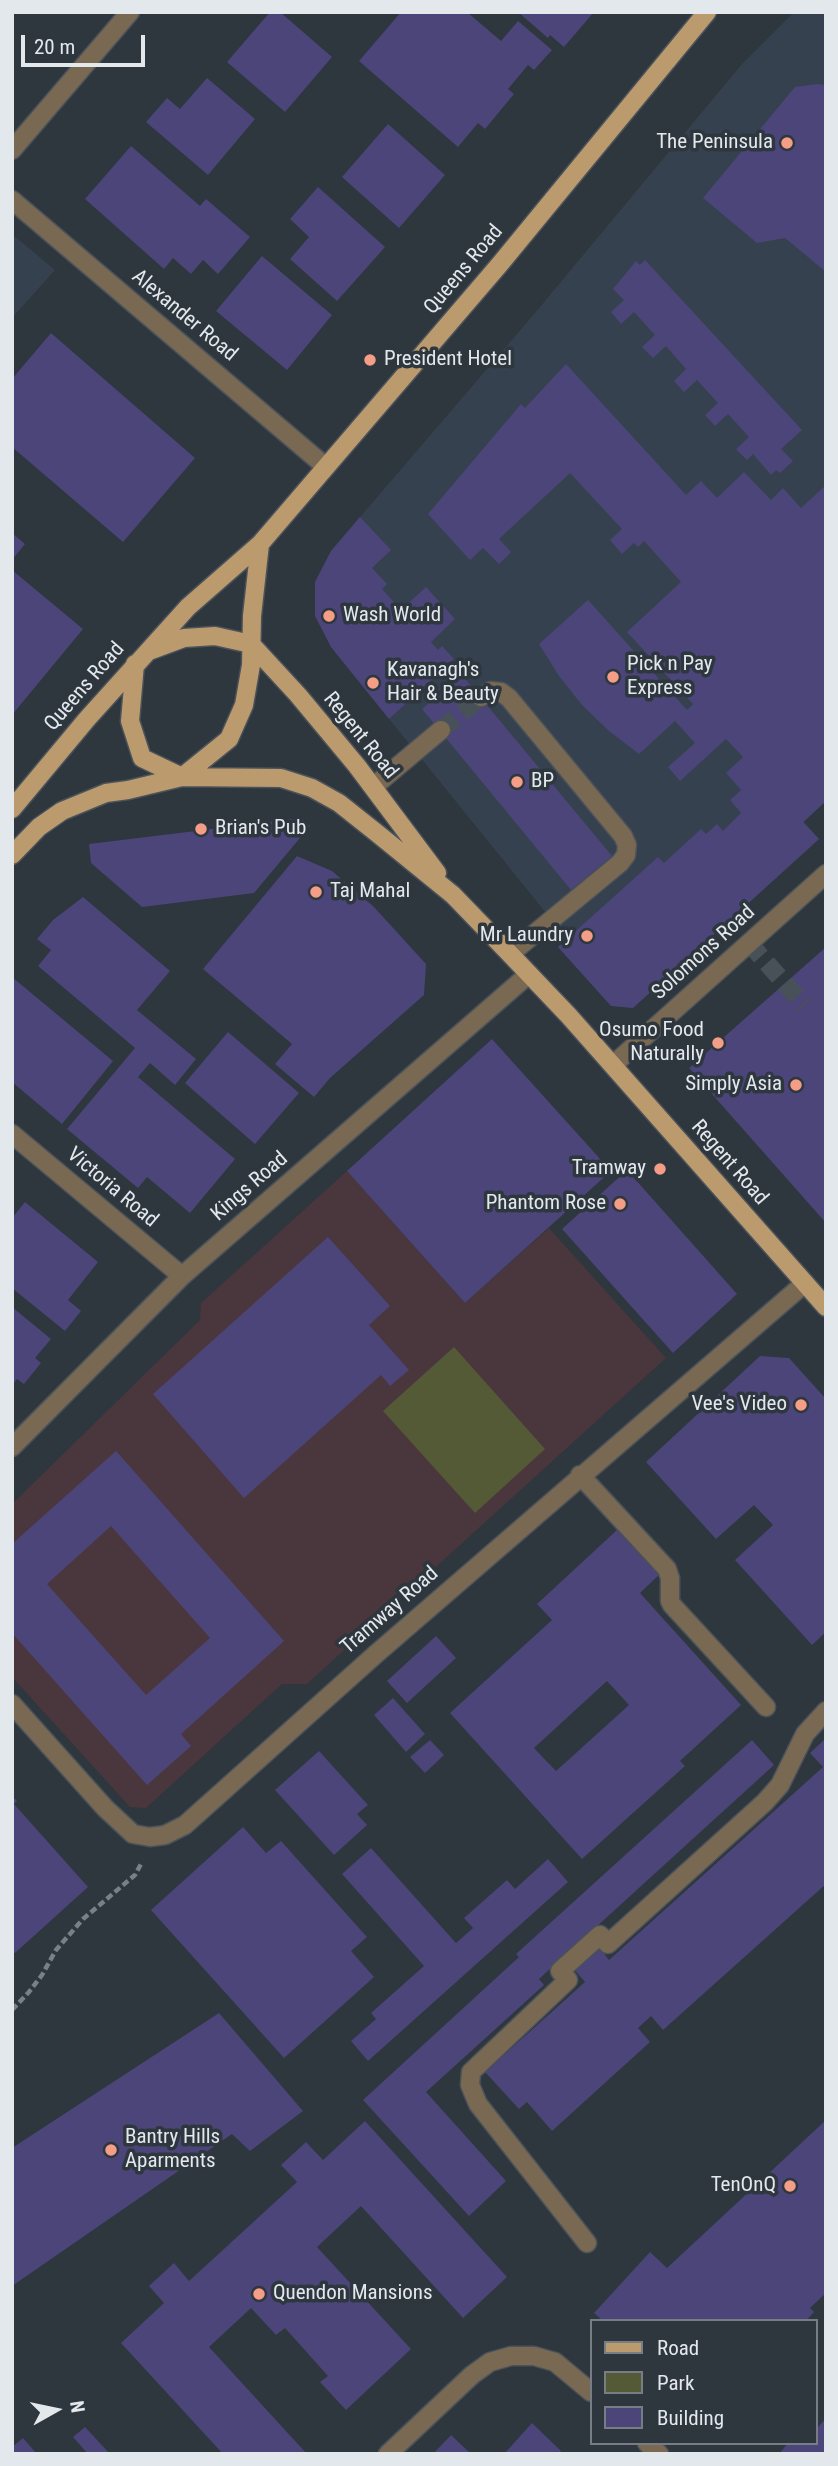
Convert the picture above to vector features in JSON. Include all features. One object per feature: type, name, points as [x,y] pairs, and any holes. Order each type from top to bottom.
[{"type":"main road","name":"Queens Road","points":[[12,809],[188,607],[260,544],[509,254],[704,18],[716,12]]},
{"type":"main road","points":[[12,855],[27,837],[48,819],[77,803],[106,793],[182,777],[229,739],[244,705],[251,665],[260,544]]},
{"type":"main road","points":[[182,777],[142,758],[130,721],[141,658],[184,638],[215,636],[251,644]]},
{"type":"main road","name":"Regent Road","points":[[251,644],[298,695],[373,787],[453,895]]},
{"type":"main road","name":"Regent Road","points":[[182,777],[281,778],[312,788],[339,803],[453,895],[613,1065],[826,1307]]},
{"type":"street","points":[[12,150],[130,12]]},
{"type":"street","name":"Alexander Road","points":[[16,210],[326,467]]},
{"type":"street","points":[[481,697],[491,691],[501,692],[509,698],[623,836],[626,845],[626,855],[620,863],[510,954]]},
{"type":"street","points":[[373,787],[440,730]]},
{"type":"street","name":"Solomons Road","points":[[613,1065],[826,874]]},
{"type":"street","name":"Kings Road","points":[[12,1447],[182,1276],[528,974]]},
{"type":"street","name":"Victoria Road","points":[[12,1133],[182,1276]]},
{"type":"street","name":"Tramway Road","points":[[150,1837],[165,1835],[186,1825],[205,1810],[376,1654],[805,1283]]},
{"type":"street","points":[[580,1475],[667,1569],[670,1578],[669,1596],[673,1605],[766,1707]]},
{"type":"street","points":[[12,1704],[105,1808],[133,1834],[150,1837]]},
{"type":"street","points":[[587,2243],[478,2104],[470,2085],[471,2072],[568,1980],[560,1970],[600,1935],[608,1944],[765,1802],[780,1785],[805,1734],[826,1711]]},
{"type":"street","points":[[388,2454],[472,2375],[490,2362],[511,2356],[534,2356],[555,2362],[590,2391]]},
{"type":"path","points":[[12,2010],[29,1992],[56,1950],[83,1919],[135,1875],[145,1858],[150,1837]]},
{"type":"shaded area","points":[[794,12],[826,12],[826,801],[804,822],[819,839],[633,1008],[611,1006],[558,947],[567,939],[331,647],[315,582],[331,551],[540,307],[742,64]]},
{"type":"shaded area","points":[[12,234],[55,270],[12,318]]},
{"type":"shaded area","points":[[347,1171],[465,1303],[549,1228],[666,1358],[307,1684],[282,1684],[146,1808],[130,1807],[12,1677],[12,1504],[200,1320],[201,1303]]},
{"type":"green space","points":[[454,1347],[545,1449],[475,1513],[383,1411]]},
{"type":"building","points":[[270,12],[280,12],[332,57],[285,112],[227,62]]},
{"type":"building","points":[[401,12],[467,12],[501,41],[518,21],[552,50],[534,70],[528,65],[508,89],[514,94],[485,129],[478,123],[458,147],[359,61]]},
{"type":"building","points":[[518,12],[594,12],[564,47],[550,35],[548,38]]},
{"type":"building","points":[[207,78],[255,119],[208,175],[146,122],[167,98],[180,109]]},
{"type":"building","name":"The Peninsula","points":[[826,85],[826,272],[785,238],[757,243],[703,198],[795,87]]},
{"type":"building","points":[[388,124],[445,175],[399,228],[342,177]]},
{"type":"building","points":[[131,146],[200,206],[206,199],[250,237],[218,274],[203,260],[191,274],[173,258],[164,269],[85,199]]},
{"type":"building","points":[[318,187],[385,247],[337,301],[290,259],[309,237],[290,219]]},
{"type":"building","points":[[262,256],[332,315],[287,370],[216,311]]},
{"type":"building","points":[[645,260],[802,430],[781,449],[793,461],[780,473],[776,470],[771,475],[753,454],[747,460],[736,449],[749,437],[728,414],[715,426],[705,415],[718,403],[697,380],[684,392],[674,381],[686,369],[666,346],[653,358],[642,347],[655,335],[634,312],[621,324],[611,312],[624,300],[613,289],[636,261],[640,265]]},
{"type":"building","points":[[51,333],[195,458],[123,542],[12,447],[12,379]]},
{"type":"building","points":[[566,364],[686,495],[701,481],[717,498],[744,472],[771,500],[783,488],[801,508],[826,485],[826,801],[803,822],[819,839],[633,1008],[611,1006],[558,947],[658,857],[664,863],[701,829],[706,834],[717,824],[723,831],[741,813],[730,800],[741,790],[726,773],[743,757],[726,739],[680,781],[668,767],[695,743],[675,721],[639,754],[609,731],[582,705],[539,644],[588,600],[687,710],[693,704],[627,632],[681,582],[644,541],[638,547],[634,543],[622,554],[610,540],[622,529],[570,473],[499,539],[511,552],[499,564],[483,548],[470,560],[428,514],[521,404],[525,408]]},
{"type":"building","points":[[360,517],[391,550],[372,568],[387,584],[382,589],[401,610],[426,587],[455,619],[431,642],[438,650],[442,646],[454,659],[389,719],[331,647],[315,616],[315,582],[331,551]]},
{"type":"building","points":[[12,533],[25,544],[12,560]]},
{"type":"building","points":[[12,570],[83,629],[12,715]]},
{"type":"building","points":[[462,675],[612,856],[571,890],[422,709]]},
{"type":"building","points":[[302,818],[310,826],[254,893],[142,907],[91,863],[89,844]]},
{"type":"building","points":[[297,856],[332,871],[374,907],[426,964],[424,995],[330,1078],[314,1097],[275,1064],[292,1044],[203,969]]},
{"type":"building","points":[[83,897],[170,971],[137,1010],[196,1059],[175,1085],[150,1063],[138,1077],[235,1159],[190,1213],[147,1177],[138,1188],[67,1129],[135,1048],[38,966],[51,950],[37,939],[53,920]]},
{"type":"building","points":[[826,947],[826,1223],[689,1068]]},
{"type":"building","points":[[12,977],[113,1061],[62,1124],[12,1082]]},
{"type":"building","points":[[228,1032],[299,1093],[255,1144],[185,1083]]},
{"type":"building","points":[[492,1039],[611,1171],[465,1303],[347,1171]]},
{"type":"building","points":[[627,1170],[737,1294],[673,1353],[562,1229]]},
{"type":"building","points":[[25,1202],[98,1262],[68,1300],[81,1311],[65,1331],[12,1288],[12,1218]]},
{"type":"building","points":[[328,1237],[390,1306],[369,1325],[409,1370],[390,1386],[381,1375],[244,1498],[153,1394]]},
{"type":"building","points":[[12,1307],[51,1339],[35,1358],[41,1363],[24,1384],[17,1379],[12,1385]]},
{"type":"building","points":[[760,1356],[789,1358],[826,1399],[826,1632],[812,1645],[735,1560],[773,1525],[754,1505],[716,1539],[646,1462]]},
{"type":"building","points":[[116,1451],[284,1641],[181,1734],[191,1746],[147,1785],[12,1633],[12,1544]],"holes":[[[111,1526],[210,1638],[146,1695],[47,1584]]]},
{"type":"building","points":[[617,1530],[659,1575],[640,1593],[741,1705],[680,1761],[685,1766],[582,1859],[450,1713],[552,1620],[537,1604]],"holes":[[[607,1681],[629,1705],[556,1771],[534,1748]]]},
{"type":"building","points":[[436,1636],[456,1658],[407,1703],[387,1681]]},
{"type":"building","points":[[393,1698],[425,1734],[406,1752],[374,1715]]},
{"type":"building","points":[[826,1738],[826,1884],[663,2030],[651,2016],[638,2028],[650,2042],[552,2131],[527,2102],[519,2109],[485,2072],[585,1982],[572,1967],[597,1945],[609,1960],[823,1767],[810,1753]]},
{"type":"building","points":[[430,1740],[444,1755],[425,1773],[410,1757]]},
{"type":"building","points":[[752,1740],[774,1765],[539,1979],[544,1985],[426,2092],[506,2181],[469,2216],[363,2100],[519,1957],[516,1954]]},
{"type":"building","points":[[319,1751],[368,1805],[357,1814],[367,1825],[334,1855],[275,1790]]},
{"type":"building","points":[[12,1796],[17,1801],[14,1804],[88,1887],[15,1953],[12,1950]]},
{"type":"building","points":[[243,1827],[266,1853],[281,1841],[367,1937],[351,1951],[374,1977],[284,2058],[151,1910]]},
{"type":"building","points":[[371,1848],[456,1943],[473,1928],[464,1918],[507,1880],[515,1889],[548,1859],[568,1882],[368,2061],[351,2041],[376,2019],[371,2013],[424,1966],[342,1874]]},
{"type":"building","name":"Bantry Hills Aparments","points":[[219,2013],[303,2111],[250,2151],[232,2134],[12,2286],[12,2148]]},
{"type":"building","name":"TenOnQ","points":[[826,2120],[826,2293],[810,2308],[814,2312],[808,2319],[601,2319],[594,2313],[650,2252],[667,2268]]},
{"type":"building","name":"Quendon Mansions","points":[[365,2121],[507,2277],[463,2318],[361,2206],[317,2247],[411,2349],[346,2410],[320,2382],[328,2376],[285,2328],[276,2335],[251,2308],[209,2347],[307,2454],[223,2454],[121,2343],[164,2303],[149,2286],[174,2263],[189,2281],[297,2182],[281,2165],[306,2142],[323,2160]]},
{"type":"building","points":[[826,2418],[826,2454],[779,2454],[786,2445],[817,2445],[818,2427]]},
{"type":"building","points":[[532,2423],[561,2451],[558,2454],[504,2454]]},
{"type":"building","points":[[85,2427],[110,2454],[88,2454],[73,2437]]},
{"type":"building","points":[[451,2435],[471,2454],[433,2454]]},
{"type":"building","points":[[23,2438],[37,2454],[12,2454],[12,2447]]},
{"type":"tunnel","points":[[441,730],[481,697]]},
{"type":"tunnel","points":[[749,943],[804,1005]]},
{"type":"place","name":"The Peninsula","points":[[787,143]]},
{"type":"place","name":"President Hotel","points":[[370,360]]},
{"type":"place","name":"Wash World","points":[[329,616]]},
{"type":"place","name":"Pick n Pay Express","points":[[613,677]]},
{"type":"place","name":"Kavanagh's Hair & Beauty","points":[[373,683]]},
{"type":"place","name":"BP","points":[[517,782]]},
{"type":"place","name":"Brian's Pub","points":[[201,829]]},
{"type":"place","name":"Taj Mahal","points":[[316,892]]},
{"type":"place","name":"Mr Laundry","points":[[587,936]]},
{"type":"place","name":"Osumo Food Naturally","points":[[718,1043]]},
{"type":"place","name":"Simply Asia","points":[[796,1085]]},
{"type":"place","name":"Tramway","points":[[660,1169]]},
{"type":"place","name":"Phantom Rose","points":[[620,1204]]},
{"type":"place","name":"Vee's Video","points":[[801,1405]]},
{"type":"place","name":"Bantry Hills Aparments","points":[[111,2150]]},
{"type":"place","name":"TenOnQ","points":[[790,2186]]},
{"type":"place","name":"Quendon Mansions","points":[[259,2294]]}]
